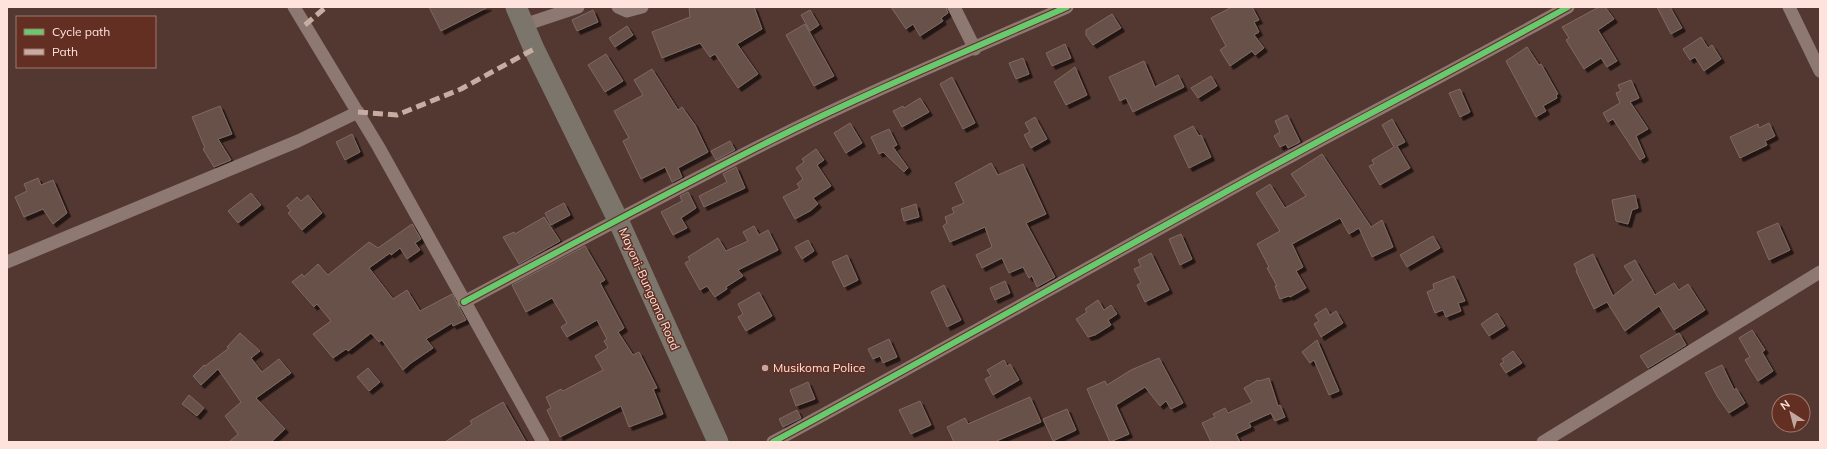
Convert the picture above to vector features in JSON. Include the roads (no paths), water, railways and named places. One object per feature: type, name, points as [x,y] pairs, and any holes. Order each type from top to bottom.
[{"type":"main road","name":"Mayoni-Bungoma Road","points":[[520,16],[618,220],[718,442]]},
{"type":"street","points":[[294,7],[358,112],[543,442]]},
{"type":"street","points":[[520,16],[578,7]]},
{"type":"street","points":[[618,7],[627,11],[642,7]]},
{"type":"street","points":[[954,7],[975,48]]},
{"type":"street","points":[[464,302],[769,141],[937,63],[975,48],[1067,7]]},
{"type":"street","points":[[773,442],[983,328],[1335,132],[1568,7]]},
{"type":"street","points":[[1789,7],[1820,71]]},
{"type":"street","points":[[7,262],[298,141],[358,112]]},
{"type":"street","points":[[1543,442],[1820,272]]},
{"type":"place","name":"Musikoma Police","points":[[765,368]]}]
